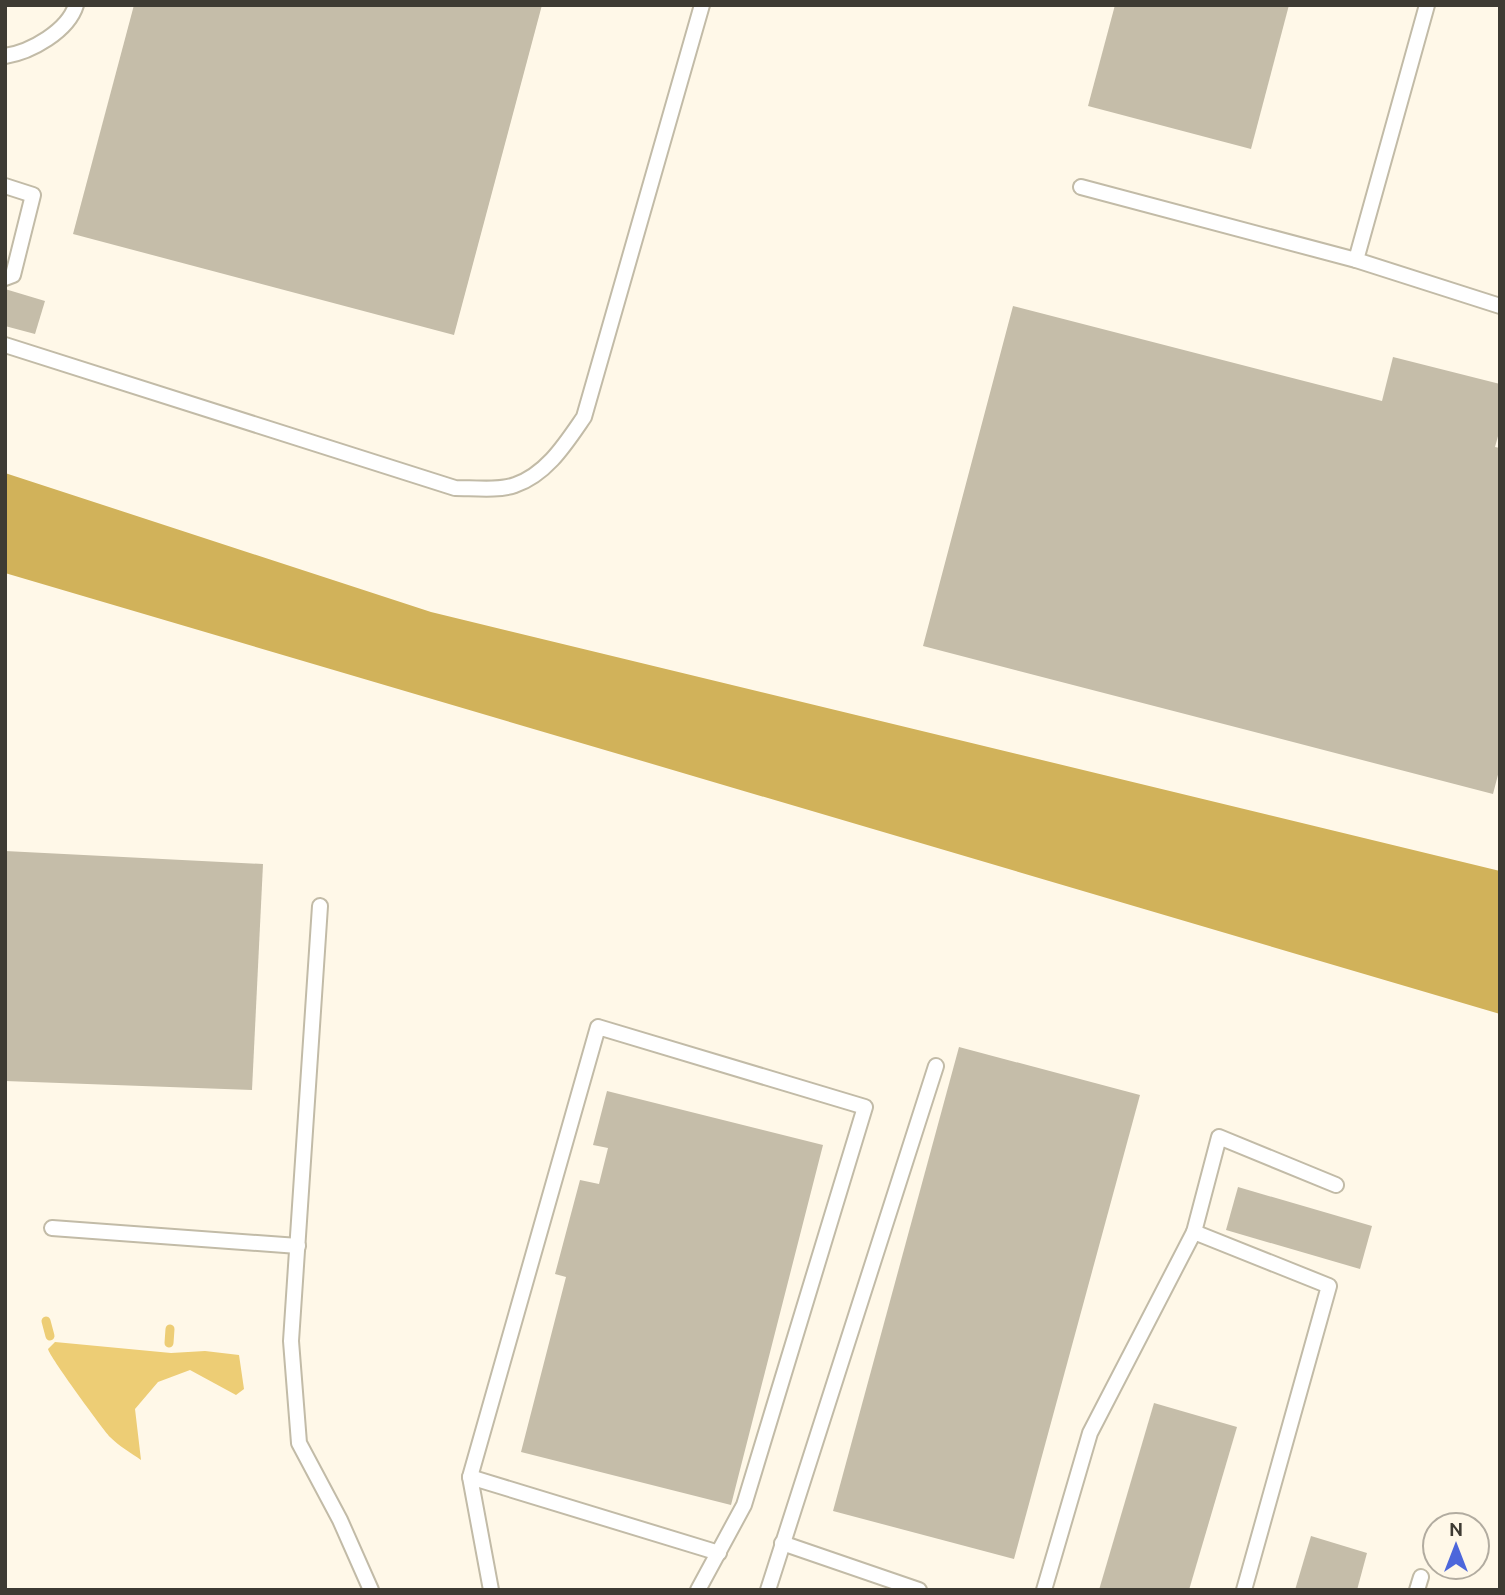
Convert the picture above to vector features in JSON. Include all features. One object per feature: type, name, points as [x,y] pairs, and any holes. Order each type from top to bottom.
[{"type":"lane","points":[[5,56],[17,54],[48,39],[74,12],[76,5]]},
{"type":"lane","points":[[5,345],[455,488],[514,486],[543,470],[565,445],[584,417],[702,5]]},
{"type":"lane","points":[[1356,260],[1427,5]]},
{"type":"lane","points":[[5,186],[33,195],[13,275],[5,278]]},
{"type":"lane","points":[[1081,187],[1356,260],[1500,306]]},
{"type":"lane","points":[[320,906],[291,1341],[299,1443],[340,1520],[371,1590]]},
{"type":"lane","points":[[491,1590],[470,1477],[598,1027],[865,1107],[744,1505],[698,1590]]},
{"type":"lane","points":[[768,1590],[936,1066]]},
{"type":"lane","points":[[1044,1590],[1090,1433],[1194,1232],[1219,1137],[1336,1185]]},
{"type":"lane","points":[[52,1228],[298,1246]]},
{"type":"lane","points":[[1194,1232],[1329,1286],[1244,1590]]},
{"type":"lane","points":[[470,1477],[719,1553]]},
{"type":"lane","points":[[782,1543],[919,1590]]},
{"type":"shaded area","points":[[5,473],[431,612],[1500,871],[1500,1014],[5,573]]},
{"type":"shaded area","points":[[55,1342],[171,1353],[205,1351],[239,1355],[244,1389],[236,1395],[190,1370],[158,1382],[135,1409],[141,1460],[110,1437],[87,1407],[48,1349]]},
{"type":"building","points":[[134,5],[542,5],[454,335],[73,234]]},
{"type":"building","points":[[1115,5],[1289,5],[1251,149],[1088,106]]},
{"type":"building","points":[[5,289],[45,301],[35,334],[5,326]]},
{"type":"building","points":[[1013,306],[1382,401],[1393,357],[1500,384],[1500,429],[1495,447],[1500,448],[1500,767],[1493,794],[923,646]]},
{"type":"building","points":[[5,851],[263,864],[252,1090],[5,1081]]},
{"type":"building","points":[[959,1047],[1140,1095],[1014,1559],[833,1511]]},
{"type":"building","points":[[607,1091],[823,1145],[731,1505],[521,1452],[566,1277],[555,1274],[580,1180],[599,1184],[608,1148],[593,1145]]},
{"type":"building","points":[[1238,1187],[1372,1226],[1360,1269],[1226,1230]]},
{"type":"building","points":[[1154,1403],[1237,1427],[1189,1590],[1099,1590]]},
{"type":"building","points":[[1311,1536],[1367,1553],[1357,1590],[1295,1590]]},
{"type":"waterway","points":[[46,1321],[50,1336]]},
{"type":"waterway","points":[[169,1343],[170,1329]]}]
